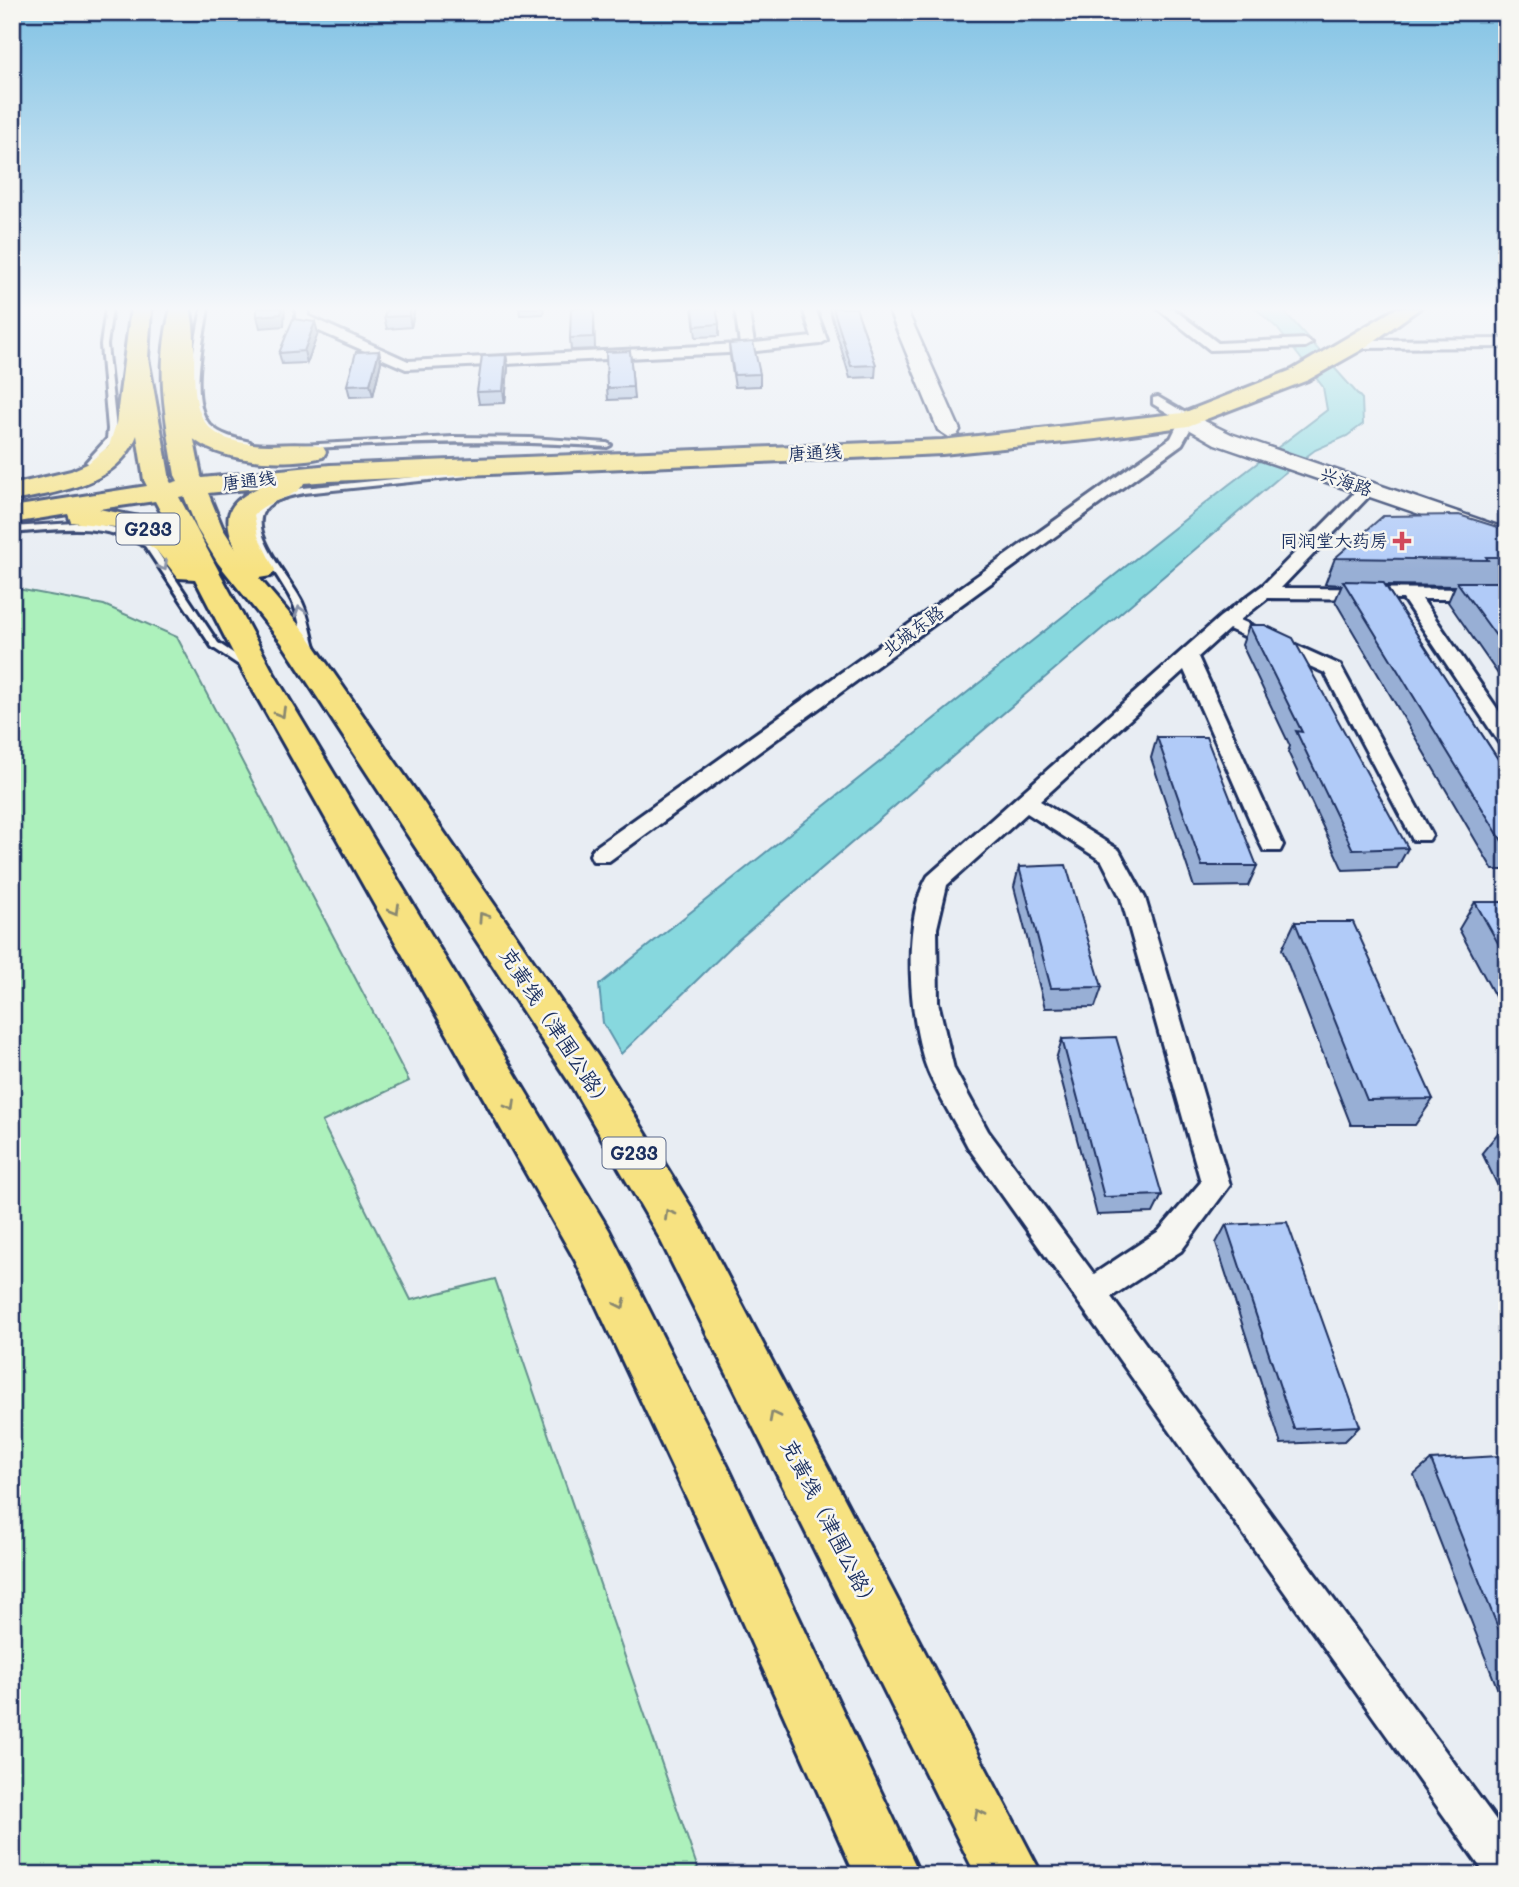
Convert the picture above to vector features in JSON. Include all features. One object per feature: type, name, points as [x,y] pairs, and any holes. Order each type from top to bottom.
[{"type":"main road","points":[[12,493],[61,482],[113,457],[122,446],[126,434],[129,396]]},
{"type":"main road","points":[[149,396],[175,483]]},
{"type":"main road","points":[[172,396],[175,483]]},
{"type":"main road","points":[[185,396],[194,429],[212,442],[239,450],[282,453],[464,446],[505,448]]},
{"type":"main road","name":"唐通线","points":[[175,483],[468,466],[949,430],[1084,417],[1173,396]]},
{"type":"main road","name":"唐通线","points":[[175,483],[505,448],[610,454],[1019,442],[1188,419],[1246,396]]},
{"type":"main road","points":[[294,638],[238,524],[240,514],[249,504],[269,492],[297,482],[468,466]]},
{"type":"main road","points":[[12,515],[175,483]]},
{"type":"main road","name":"G233","points":[[12,503],[175,483],[237,633],[259,674],[593,1245],[715,1498],[888,1875]]},
{"type":"main road","name":"克黄线（津围公路）","points":[[175,483],[210,529],[232,564],[294,638],[586,1073],[675,1222],[1010,1875]]},
{"type":"main road","name":"G233","points":[[12,523],[70,516],[100,517],[144,527],[171,548],[202,593],[237,633]]},
{"type":"street","points":[[935,396],[949,430]]},
{"type":"street","points":[[1158,401],[1188,419]]},
{"type":"street","name":"兴海路","points":[[1188,419],[1223,439],[1507,537]]},
{"type":"street","name":"北城东路","points":[[601,855],[1177,441],[1188,419]]},
{"type":"street","points":[[1367,489],[1264,593],[1227,621],[936,882],[925,928],[925,1002],[941,1070],[978,1139],[1507,1870]]},
{"type":"street","points":[[1264,593],[1507,594]]},
{"type":"street","points":[[1409,594],[1507,739]]},
{"type":"street","points":[[1227,621],[1333,669],[1421,835]]},
{"type":"street","points":[[1188,656],[1272,845]]},
{"type":"street","points":[[1025,802],[1111,856],[1133,898],[1216,1185],[1170,1241],[1090,1294]]},
{"type":"lane","points":[[12,486],[77,470],[93,461],[111,440],[113,413],[111,396]]},
{"type":"lane","points":[[198,396],[205,425],[229,439],[272,448],[449,440],[567,441],[610,454]]},
{"type":"lane","points":[[320,677],[298,603],[253,524],[256,515],[265,505],[292,491],[310,488],[610,454]]},
{"type":"lane","points":[[12,530],[89,525],[130,534],[148,544],[215,645],[259,674]]},
{"type":"green space","points":[[12,588],[104,605],[177,637],[409,1081],[322,1122],[411,1300],[495,1279],[700,1875],[12,1875]]},
{"type":"water","points":[[1325,396],[1359,396],[1362,399],[1363,424],[1347,436],[1315,450],[1282,475],[738,940],[621,1054],[603,1023],[599,985],[1227,486],[1327,410]]},
{"type":"building","points":[[1459,515],[1507,530],[1507,557],[1486,557],[1488,560],[1335,558],[1383,516]]},
{"type":"building","points":[[1343,581],[1383,582],[1507,773],[1507,849]]},
{"type":"building","points":[[1457,582],[1497,582],[1507,595],[1507,651]]},
{"type":"building","points":[[1249,625],[1265,625],[1293,638],[1408,848],[1353,850],[1296,731],[1302,732]]},
{"type":"building","points":[[1157,737],[1206,737],[1257,866],[1202,866]]},
{"type":"building","points":[[1066,865],[1102,987],[1051,988],[1019,867]]},
{"type":"building","points":[[1475,902],[1507,902],[1507,959]]},
{"type":"building","points":[[1295,922],[1353,922],[1433,1099],[1367,1100]]},
{"type":"building","points":[[1116,1037],[1162,1195],[1104,1197],[1062,1039]]},
{"type":"building","points":[[1287,1222],[1360,1426],[1294,1429],[1226,1225]]},
{"type":"building","points":[[1499,1456],[1507,1474],[1507,1650],[1431,1460]]},
{"type":"place","name":"同润堂大药房","points":[[1402,541]]}]
